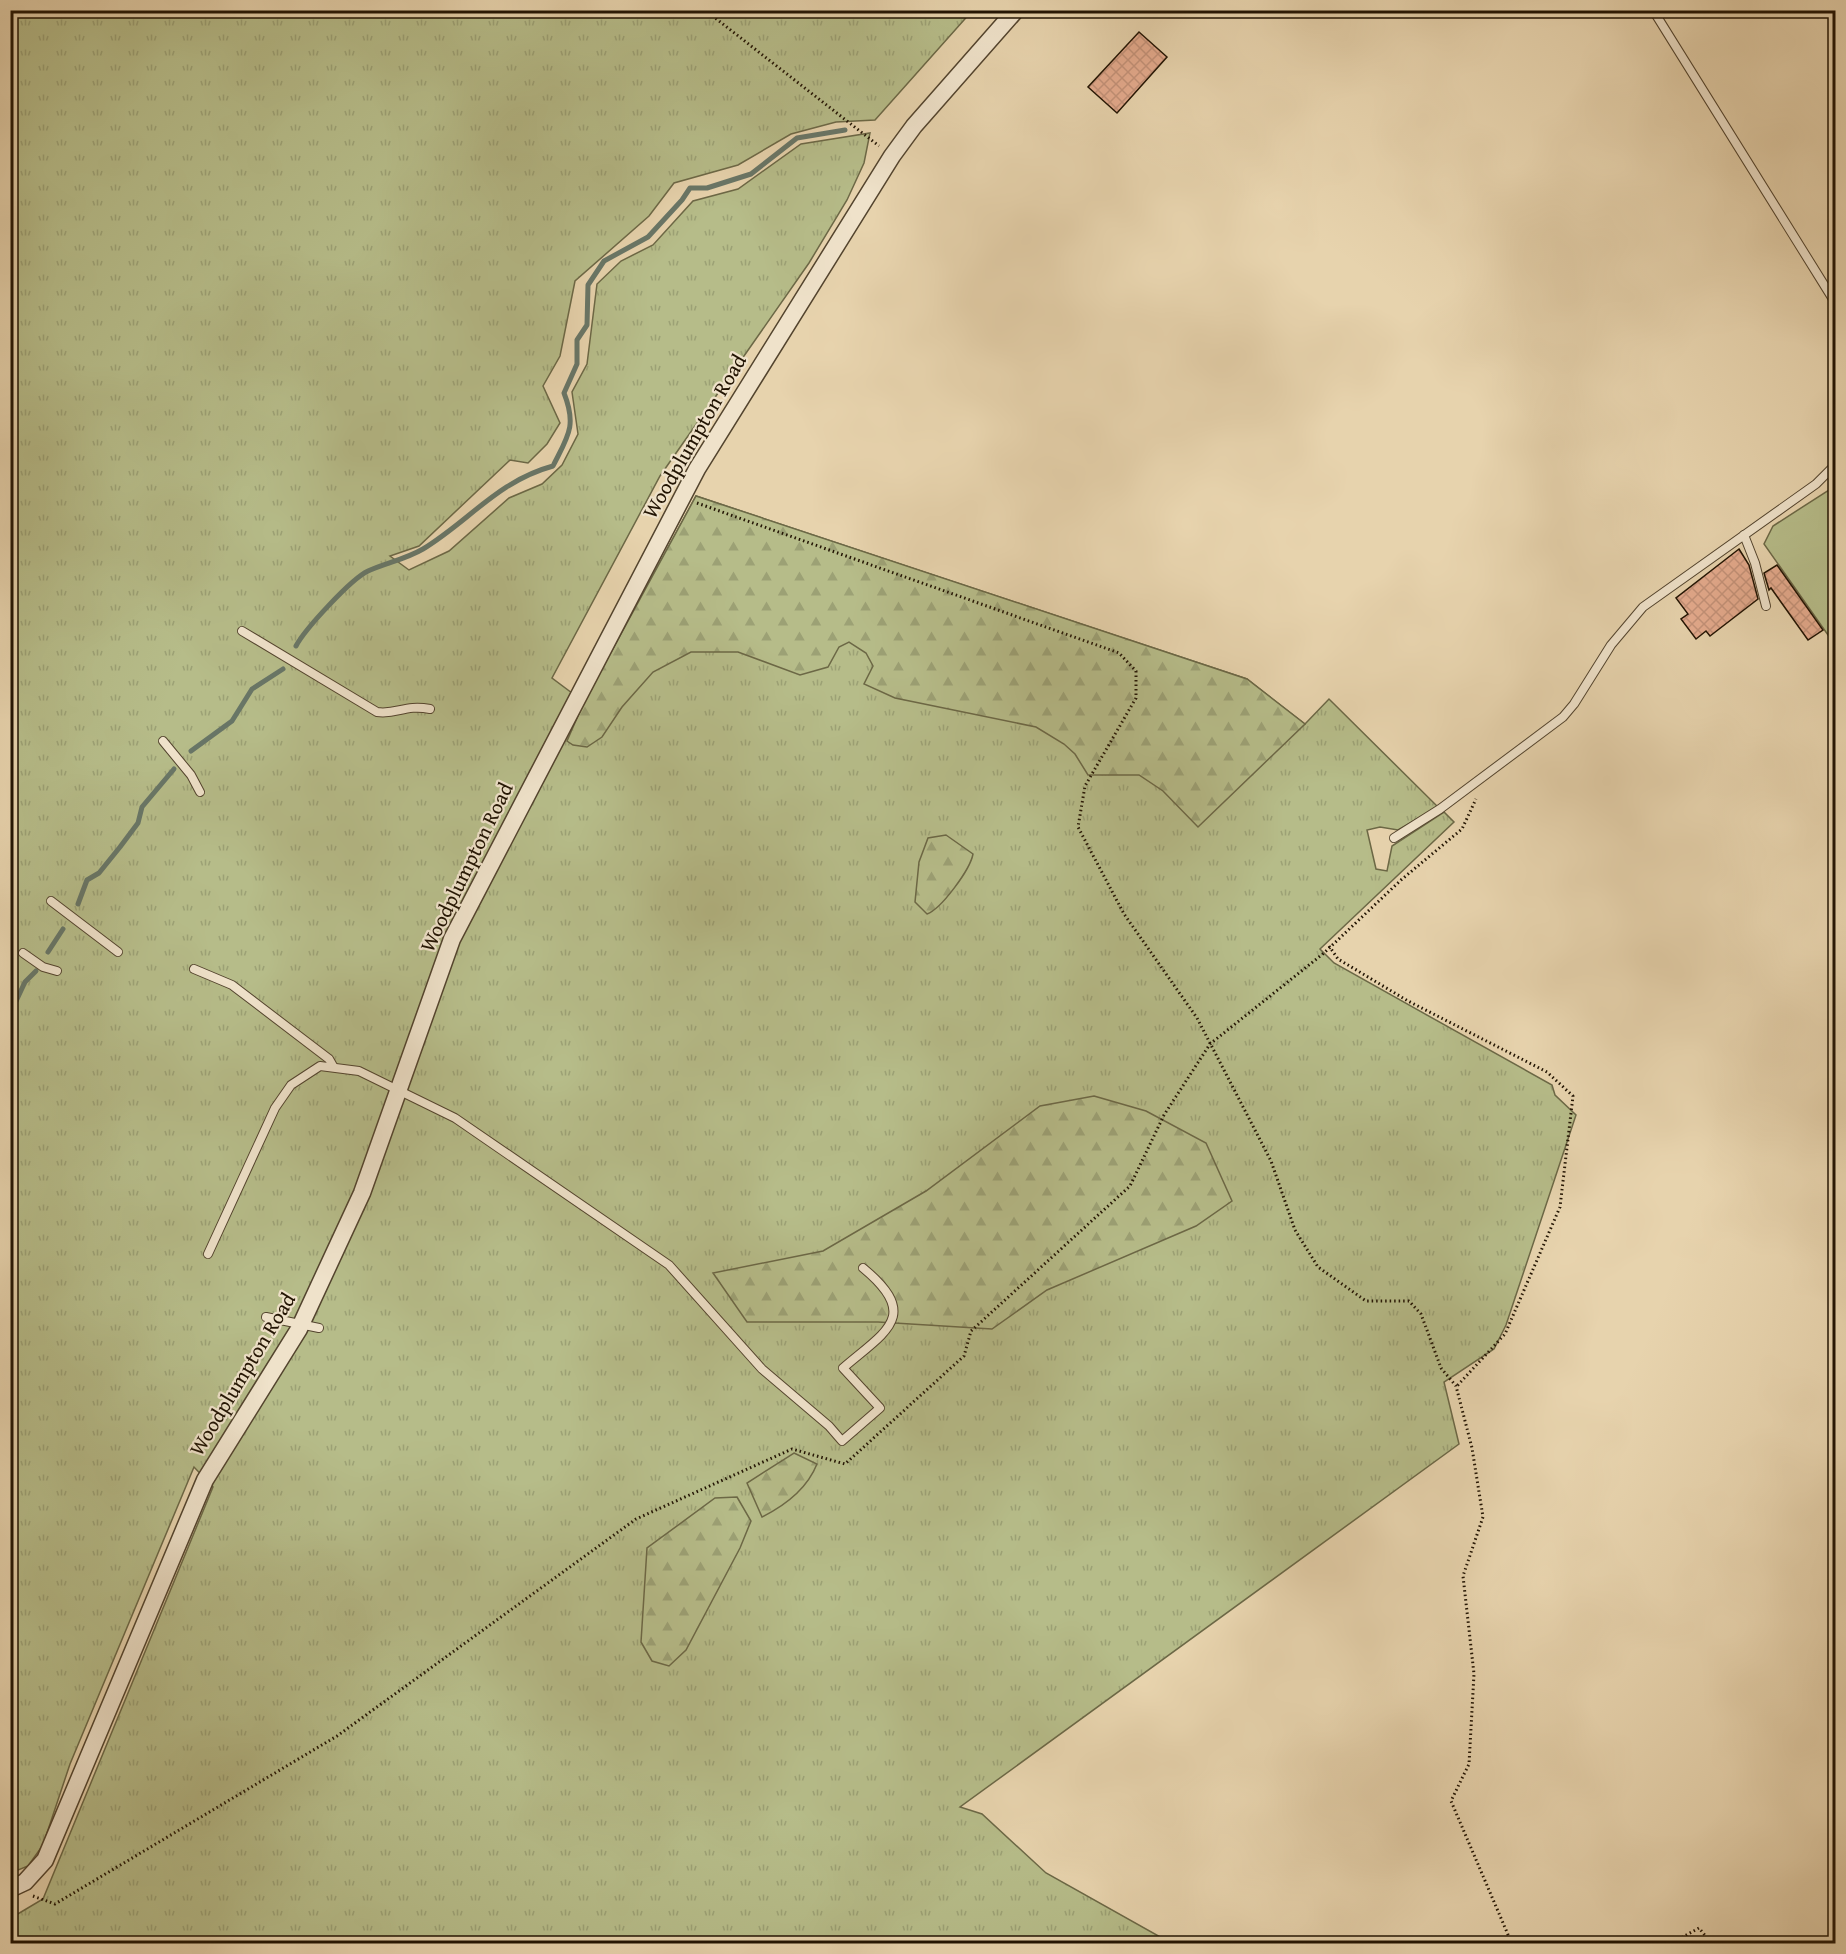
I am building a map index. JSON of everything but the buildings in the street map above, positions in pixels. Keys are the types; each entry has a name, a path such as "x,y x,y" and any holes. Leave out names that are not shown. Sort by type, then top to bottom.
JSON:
{"street":[{"name":"Woodplumpton Road","path":"11,1890 25,1882 45,1860 205,1480 301,1325 362,1193 452,939 697,469 892,156 914,126 1016,10"}],"lane":[{"path":"1653,10 1836,304"},
{"path":"1394,838 1487,775 1563,717 1574,704 1611,645 1643,607 1816,484 1836,464"},
{"path":"1744,535 1755,563 1766,606"},
{"path":"242,631 377,712 386,714 411,706 430,709"},
{"path":"163,741 191,775 200,792"},
{"path":"51,901 118,952"},
{"path":"23,953 43,968 57,971"},
{"path":"194,969 232,985 328,1059 333,1066"},
{"path":"208,1254 275,1108 301,1076 320,1066 333,1066 359,1071 455,1118 669,1265 762,1370 829,1426 842,1441 880,1408 843,1368 889,1328 894,1316 894,1305 890,1294 884,1285 863,1268"},
{"path":"266,1317 319,1328"}],"path":[{"path":"705,10 892,156"},
{"path":"682,498 1119,653 1136,671 1136,698 1085,786 1078,827 1124,914 1197,1018 1271,1161 1295,1230 1318,1267 1366,1301 1409,1301 1421,1314 1441,1368 1456,1386 1472,1448 1483,1517 1463,1576 1474,1674 1469,1764 1451,1801 1512,1944"},
{"path":"11,1890 55,1904 337,1736 636,1519 792,1449 845,1464 964,1356 971,1330 1130,1186 1164,1115 1210,1044 1324,953 1329,946 1462,829 1487,775"},
{"path":"1329,946 1338,959 1408,1001 1547,1072 1573,1096 1560,1207 1505,1334 1456,1386"},
{"path":"1670,1944 1699,1928 1712,1944"}],"green space":[{"path":"11,11 972,11 875,120 836,122 791,134 738,165 674,183 649,216 575,281 560,356 543,386 560,423 547,444 528,463 510,460 419,546 390,556 409,570 449,551 509,498 542,484 562,465 578,434 572,392 587,364 597,284 621,261 653,245 693,201 738,189 801,144 870,133 864,163 847,200 809,263 660,476 552,678 584,702 696,496 1247,679 1305,724 1329,699 1438,807 1398,830 1380,827 1367,830 1376,869 1387,871 1392,846 1444,812 1454,822 1320,949 1334,963 1552,1085 1555,1095 1576,1115 1506,1325 1494,1349 1444,1382 1459,1444 960,1807 982,1814 1046,1873 1171,1943 11,1943 11,1918 43,1899 213,1487 194,1467 70,1764 43,1845 28,1866 11,1873"},
{"path":"1832,488 1836,496 1835,645 1764,544 1773,526"},
{"path":"696,496 1247,679 1305,724 1198,827 1163,791 1139,775 1088,775 1075,754 1064,744 1036,727 895,698 864,684 873,666 866,653 849,642 839,647 828,667 800,675 738,652 691,652 653,672 622,707 602,737 587,747 573,745 567,741 584,702"},
{"path":"946,835 973,854 967,869 954,888 940,905 927,914 915,902 919,862 928,838"},
{"path":"1094,1096 1146,1111 1206,1143 1232,1201 1196,1226 1047,1290 992,1329 878,1322 747,1322 713,1273 823,1251 926,1191 1040,1106"},
{"path":"794,1453 817,1464 813,1473 802,1489 762,1517 747,1483"},
{"path":"737,1497 751,1521 740,1548 686,1650 669,1666 652,1661 641,1642 647,1548 715,1498"}],"waterway":[{"path":"296,646 329,605 360,576 423,549 500,491 516,481 553,466 569,431 570,414 564,393 577,364 577,340 587,325 588,285 604,261 648,237 690,188 707,188 751,174 797,138 845,130"},
{"path":"191,751 232,721 252,689 283,669"},
{"path":"78,904 87,880 99,873 120,847 138,823 142,807 174,769"},
{"path":"48,952 63,929"},
{"path":"10,1014 25,982 36,971"}]}
